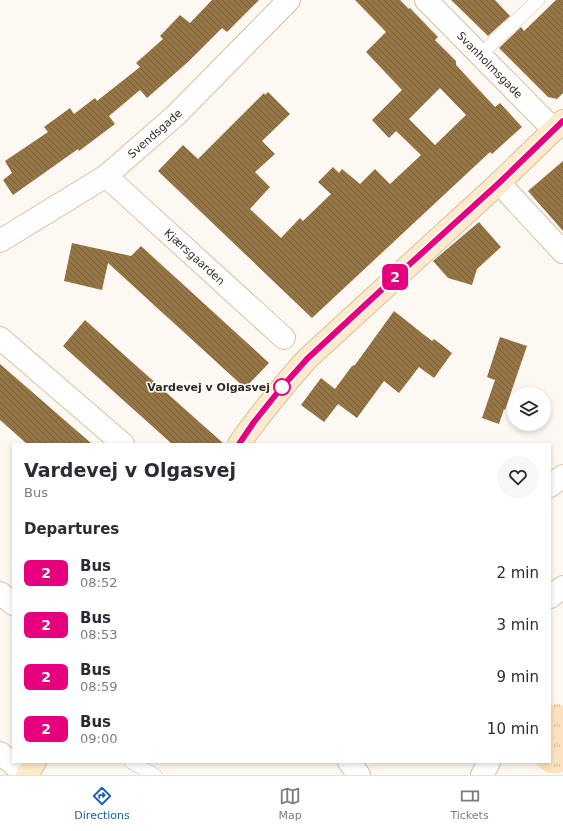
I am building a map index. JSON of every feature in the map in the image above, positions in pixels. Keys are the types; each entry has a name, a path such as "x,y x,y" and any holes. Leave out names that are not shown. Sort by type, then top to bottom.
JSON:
{"street":[{"name":"Svendsgade","path":"0,241 106,176 176,115 289,0"},
{"name":"Svanholmsgade","path":"426,0 480,55 558,126"},
{"path":"240,443 254,422 282,387 307,359 499,183 558,126"},
{"name":"Kjærsgaarden","path":"106,176 284,338"},
{"path":"499,183 563,252"},
{"path":"0,338 122,443"},
{"path":"551,485 563,476"},
{"path":"551,596 563,588"},
{"path":"0,593 12,603"},
{"path":"0,753 12,763"},
{"path":"12,763 27,775 34,763"},
{"path":"350,763 359,775"},
{"path":"482,775 488,763"}],"lane":[{"path":"480,55 538,0"},
{"path":"133,763 155,775"}],"green space":[{"path":"559,704 563,706 563,772 554,773 544,771 536,763 551,763 551,705"}],"building":[{"path":"212,0 259,0 227,32 222,28 189,61 147,98 140,90 109,116 115,124 79,151 78,149 13,195 3,180 12,173 5,161 48,132 44,127 70,108 74,114 95,98 97,101 140,67 136,63 163,39 160,36 180,15 190,23"},
{"path":"355,0 400,0 409,9 410,8 438,37 435,40 456,61 456,65 495,107 500,103 522,127 492,154 490,152 312,318 158,171 183,145 198,159 264,93 265,95 268,92 290,114 262,141 275,154 255,172 270,187 250,209 281,238 300,218 303,221 331,194 318,182 333,167 339,173 342,169 360,184 375,169 390,184 421,155 396,131 389,138 372,120 402,90 366,52 386,32","holes":["440,88 466,115 435,145 409,119"]},
{"path":"451,0 495,0 510,16 488,36"},
{"path":"556,0 563,0 563,93 557,99 548,97 499,48 521,27 524,31"},
{"path":"563,161 563,231 528,191"},
{"path":"479,222 501,247 477,269 472,285 448,278 433,261"},
{"path":"72,243 131,256 141,246 269,363 245,388 108,263 102,290 64,281"},
{"path":"394,311 432,341 434,339 452,353 434,378 419,367 399,393 384,381 357,418 338,404 324,422 301,405 321,378 335,389 352,366 355,365"},
{"path":"85,320 223,443 171,443 63,346"},
{"path":"500,337 527,346 513,387 507,387 507,404 499,424 482,418 495,380 487,377"},
{"path":"0,364 91,443 26,443 0,420"}],"bus line":[{"name":"2","path":"240,443 254,422 282,387 307,359 499,183 563,121"}],"place":[{"name":"Vardevej v Olgasvej","path":"282,387"}]}
